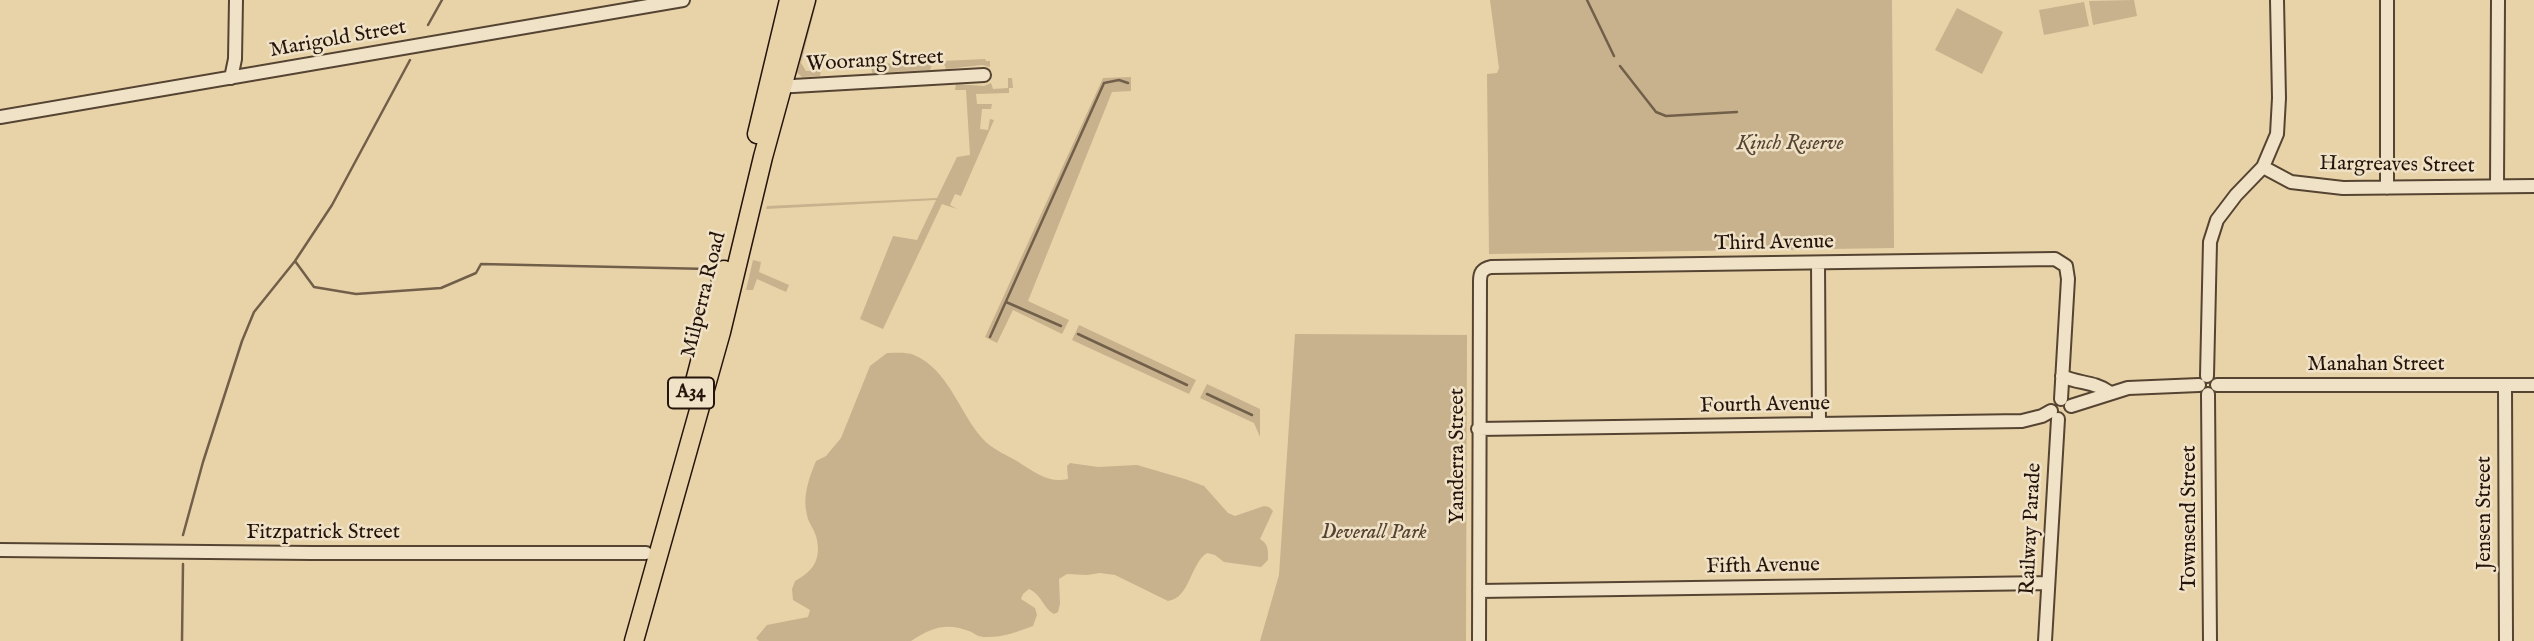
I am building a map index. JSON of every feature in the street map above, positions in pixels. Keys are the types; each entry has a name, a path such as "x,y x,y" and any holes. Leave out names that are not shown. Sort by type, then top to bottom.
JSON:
{"highway":[{"name":"Milperra Road","path":"634,641 720,337 775,87 789,0"},
{"name":"Milperra Road","path":"622,641 775,87 806,0"}],"street":[{"path":"231,78 235,59 236,0"},
{"name":"Marigold Street","path":"0,117 683,0"},
{"name":"Townsend Street","path":"2210,641 2210,242 2217,220 2263,167 2277,134 2277,0"},
{"path":"2387,0 2387,188"},
{"path":"2497,186 2498,0"},
{"name":"Woorang Street","path":"775,87 985,75"},
{"name":"Hargreaves Street","path":"2263,167 2291,182 2343,188 2534,187"},
{"name":"Third Avenue","path":"1481,271 1491,267 2050,258 2061,261 2066,266 2068,279 2062,376"},
{"path":"1818,263 1819,424"},
{"name":"Yanderra Street","path":"1479,641 1478,429 1481,271"},
{"path":"2062,376 2069,415 2054,415 2053,402 2066,402"},
{"name":"Manahan Street","path":"2062,376 2076,382 2097,383 2109,392"},
{"name":"Manahan Street","path":"2066,402 2141,387 2534,385"},
{"name":"Jensen Street","path":"2505,386 2506,641"},
{"name":"Fourth Avenue","path":"1478,429 2022,421 2054,415"},
{"name":"Railway Parade","path":"2045,641 2054,415"},
{"name":"Fitzpatrick Street","path":"0,550 646,553"},
{"name":"Fifth Avenue","path":"1479,591 2048,583"}],"green space":[{"path":"811,0 817,0 801,63 806,71 821,70 820,76 802,77 795,71"},
{"name":"Kinch Reserve","path":"1490,0 1892,0 1894,248 1489,254 1487,74 1497,73 1499,68"},
{"path":"2134,0 2137,16 2093,25 2089,1"},
{"path":"2084,2 2089,26 2044,35 2039,10"},
{"path":"1957,8 2003,32 1982,74 1935,50"},
{"path":"943,61 990,61 990,67 982,65 946,69"},
{"path":"933,62 930,70 872,73 871,64"},
{"path":"1131,77 1131,91 1112,92 1028,301 1069,320 1062,334 1013,310 997,343 985,337 1103,78"},
{"path":"1008,78 1012,78 1013,88 1009,88 1009,93 976,94 977,104 992,104 991,109 982,109 980,129 988,130 990,119 994,120 961,196 955,194 950,205 957,209 942,204 883,329 860,319 893,236 917,240 936,200 766,209 767,206 937,198 957,157 970,155 966,90 955,90 956,84 984,86 991,83 993,89 1008,88"},
{"path":"753,260 761,262 759,272 789,285 786,292 757,279 753,290 746,290"},
{"path":"1079,325 1196,380 1189,394 1072,340"},
{"name":"Deverall Park","path":"1295,334 1467,335 1466,641 1260,641 1279,575"},
{"path":"887,353 911,354 926,362 936,370 986,442 1044,477 1068,479 1067,466 1070,463 1098,467 1137,465 1204,486 1228,513 1235,516 1264,506 1269,507 1273,511 1260,539 1266,545 1268,560 1261,567 1224,562 1207,553 1201,558 1181,594 1168,601 1115,575 1067,574 1059,579 1058,612 1054,614 1050,611 1029,589 1021,599 1035,608 1037,615 1033,626 997,637 982,637 961,628 946,627 932,630 911,641 759,641 756,638 767,625 808,617 810,610 793,600 792,589 795,581 812,568 818,551 816,536 806,508 809,481 816,461 826,456 841,438 870,366"},
{"path":"1207,384 1260,409 1260,437 1254,423 1200,398"}],"waterway":[{"path":"428,25 442,0"},
{"path":"1587,0 1614,56"},
{"path":"183,535 203,462 254,312 295,261 332,205 410,60"},
{"path":"1620,66 1656,112 1666,116 1737,112"},
{"path":"990,337 1104,83 1119,80 1128,83"},
{"path":"295,261 314,287 356,294 441,288 476,273 481,264 709,269"},
{"path":"1006,302 1061,326"},
{"path":"1078,334 1187,385"},
{"path":"1207,394 1252,415"},
{"path":"182,641 183,564"}]}
